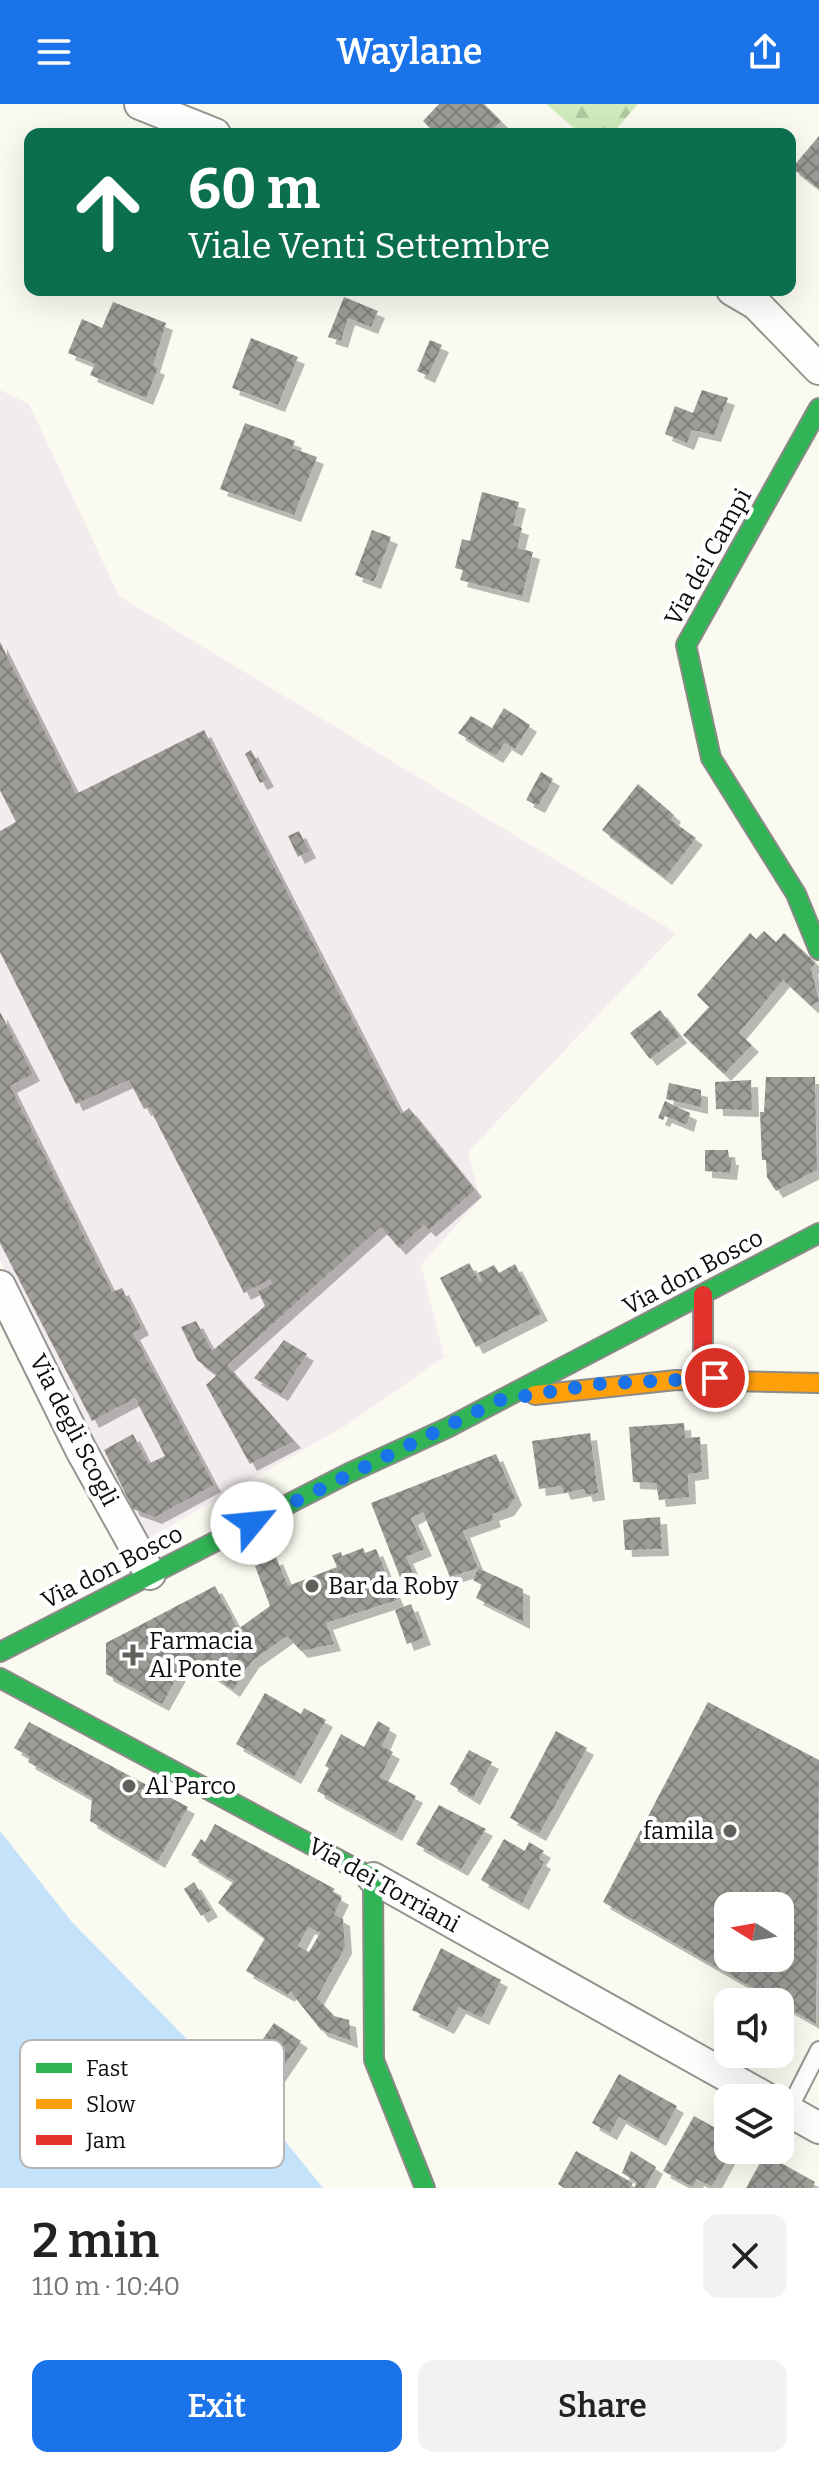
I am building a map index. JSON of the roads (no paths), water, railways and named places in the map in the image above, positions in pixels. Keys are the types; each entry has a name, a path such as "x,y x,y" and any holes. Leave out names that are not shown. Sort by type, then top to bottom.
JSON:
{"street":[{"path":"140,104 200,128"},
{"path":"742,296 756,304 819,369"},
{"name":"Via dei Campi","path":"819,408 686,645 711,758 796,894 819,950"},
{"name":"Via don Bosco","path":"0,1652 500,1400 819,1233"},
{"name":"Via degli Scogli","path":"0,1286 81,1450 150,1574"},
{"path":"703,1295 703,1352 715,1378"},
{"path":"589,1353 598,1384"},
{"path":"500,1400 598,1384 715,1378 819,1383"},
{"name":"Via dei Torriani","path":"0,1678 373,1878 741,2084"},
{"path":"373,1878 374,2060 425,2188"},
{"name":"Via dei Torriani","path":"794,2114 819,2128"}],"lane":[{"path":"794,2084 819,2050"}],"water":[{"path":"0,1831 72,1922 188,2040 20,2040 20,2168 284,2168 284,2140 323,2188 0,2188"}],"place":[{"name":"Bar da Roby","path":"312,1586"},
{"name":"Farmacia Al Ponte","path":"133,1655"},
{"name":"Al Parco","path":"129,1786"},
{"name":"famila","path":"730,1831"}]}
